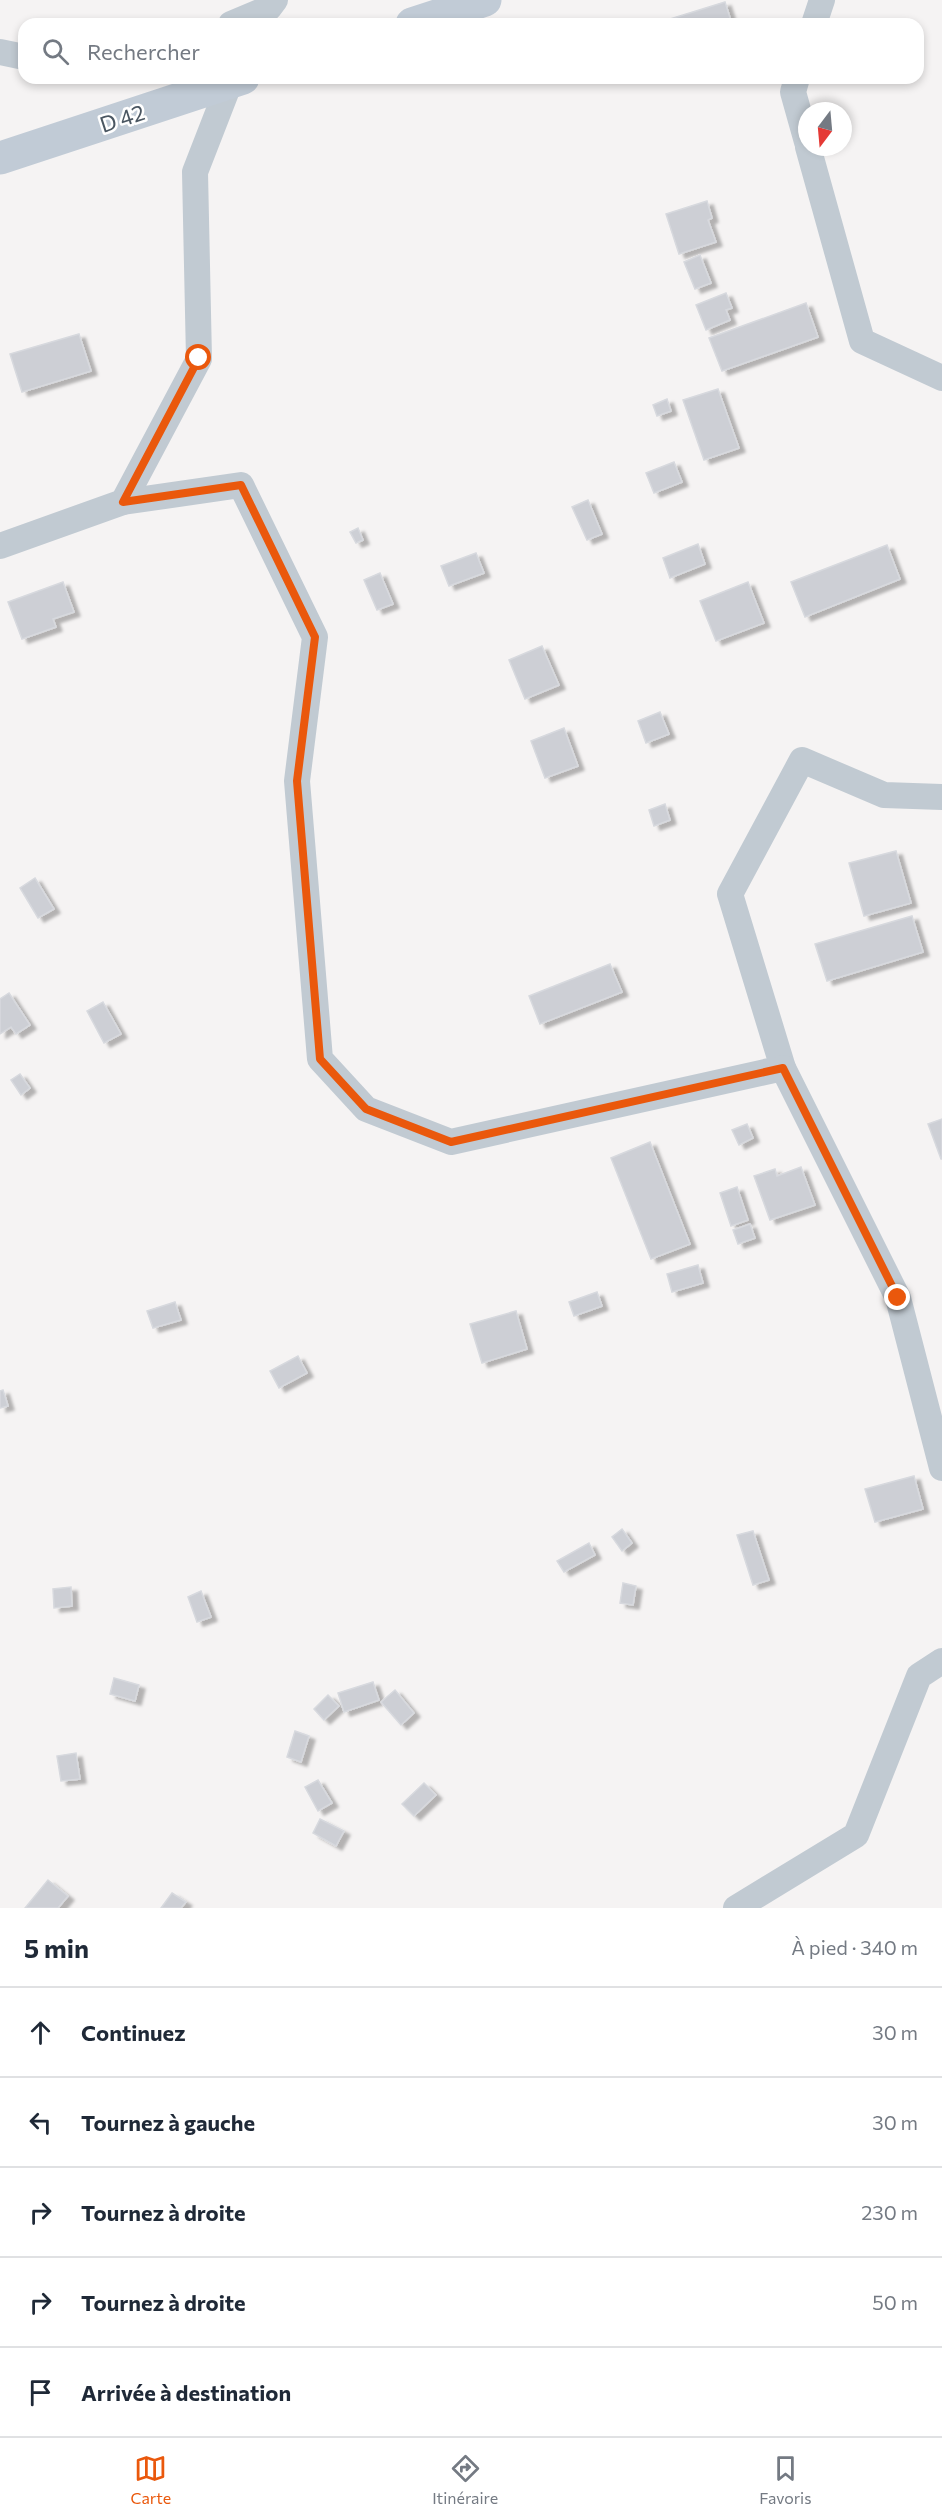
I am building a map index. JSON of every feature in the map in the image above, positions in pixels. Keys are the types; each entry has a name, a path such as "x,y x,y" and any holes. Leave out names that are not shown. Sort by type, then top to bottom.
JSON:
{"street":[{"path":"245,18 269,8 275,0"},
{"path":"430,18 485,0"},
{"path":"816,18 822,0"},
{"path":"0,52 18,56"},
{"name":"D 42","path":"0,158 219,84"},
{"path":"123,502 199,358 195,172 232,84"},
{"path":"795,84 793,92 798,110"},
{"path":"811,156 862,340 942,378"},
{"path":"0,546 123,502 241,485 315,637 297,781 320,1059 366,1109 451,1142 783,1068"},
{"path":"942,797 884,795 802,760 730,894 783,1068 898,1298 942,1467"},
{"path":"736,1908 856,1835 919,1676 942,1661"}],"building":[{"path":"725,2 730,18 673,18"},
{"path":"707,201 712,218 708,220 716,242 679,254 666,214"},
{"path":"700,255 711,283 695,289 684,262"},
{"path":"726,293 732,308 726,310 730,320 706,330 696,305"},
{"path":"806,303 818,337 722,371 709,338"},
{"path":"79,334 91,371 22,392 10,354"},
{"path":"718,389 739,448 704,460 683,400"},
{"path":"667,399 671,411 657,416 653,405"},
{"path":"674,462 682,482 654,493 646,473"},
{"path":"588,500 602,534 587,540 572,507"},
{"path":"358,528 363,540 356,543 350,532"},
{"path":"698,544 705,564 670,578 663,558"},
{"path":"887,545 900,579 805,617 791,582"},
{"path":"476,553 484,573 449,586 441,566"},
{"path":"380,573 393,604 377,610 364,580"},
{"path":"63,582 74,612 53,619 56,627 22,639 8,602"},
{"path":"748,582 764,623 716,641 700,601"},
{"path":"542,646 559,685 525,699 509,660"},
{"path":"660,712 669,734 646,743 638,721"},
{"path":"564,728 578,766 545,778 531,741"},
{"path":"665,804 670,820 654,826 649,810"},
{"path":"896,851 911,903 864,916 849,863"},
{"path":"35,878 54,909 38,918 20,888"},
{"path":"912,916 923,952 827,981 815,944"},
{"path":"610,964 622,992 540,1024 529,996"},
{"path":"9,993 30,1025 16,1034 11,1027 0,1034 0,999"},
{"path":"103,1002 121,1034 104,1043 87,1011"},
{"path":"20,1074 30,1088 21,1095 11,1080"},
{"path":"942,1119 942,1159 941,1159 928,1124"},
{"path":"747,1124 753,1138 739,1145 732,1130"},
{"path":"650,1142 690,1244 651,1259 611,1158"},
{"path":"801,1167 815,1205 770,1220 754,1176 775,1169 777,1176"},
{"path":"737,1187 748,1220 731,1226 720,1193"},
{"path":"750,1224 755,1238 738,1244 733,1230"},
{"path":"698,1265 703,1283 672,1292 667,1274"},
{"path":"597,1292 602,1306 574,1316 569,1302"},
{"path":"175,1302 181,1320 153,1328 147,1311"},
{"path":"516,1311 527,1349 482,1363 470,1324"},
{"path":"298,1356 307,1373 279,1388 270,1371"},
{"path":"3,1390 8,1406 0,1408 0,1391"},
{"path":"914,1476 923,1509 875,1522 865,1489"},
{"path":"622,1529 632,1543 622,1551 612,1537"},
{"path":"753,1531 769,1580 753,1585 737,1535"},
{"path":"589,1543 595,1555 564,1572 557,1561"},
{"path":"623,1583 636,1586 633,1605 620,1603"},
{"path":"71,1587 72,1606 54,1608 53,1589"},
{"path":"201,1591 211,1617 197,1622 188,1597"},
{"path":"114,1678 139,1685 135,1701 110,1694"},
{"path":"373,1682 379,1700 344,1712 338,1693"},
{"path":"395,1690 414,1713 401,1725 381,1702"},
{"path":"328,1695 339,1706 324,1720 314,1709"},
{"path":"295,1731 309,1736 301,1762 287,1757"},
{"path":"76,1753 80,1779 61,1781 57,1756"},
{"path":"318,1780 332,1803 318,1811 305,1787"},
{"path":"424,1783 436,1795 414,1816 402,1804"},
{"path":"320,1819 344,1831 336,1846 313,1833"},
{"path":"48,1880 68,1896 58,1908 25,1908"},
{"path":"172,1893 186,1902 181,1908 161,1908"}],"route":[{"path":"199,358 123,502 241,485 315,637 297,781 320,1059 366,1109 451,1142 783,1068 898,1298"}]}
